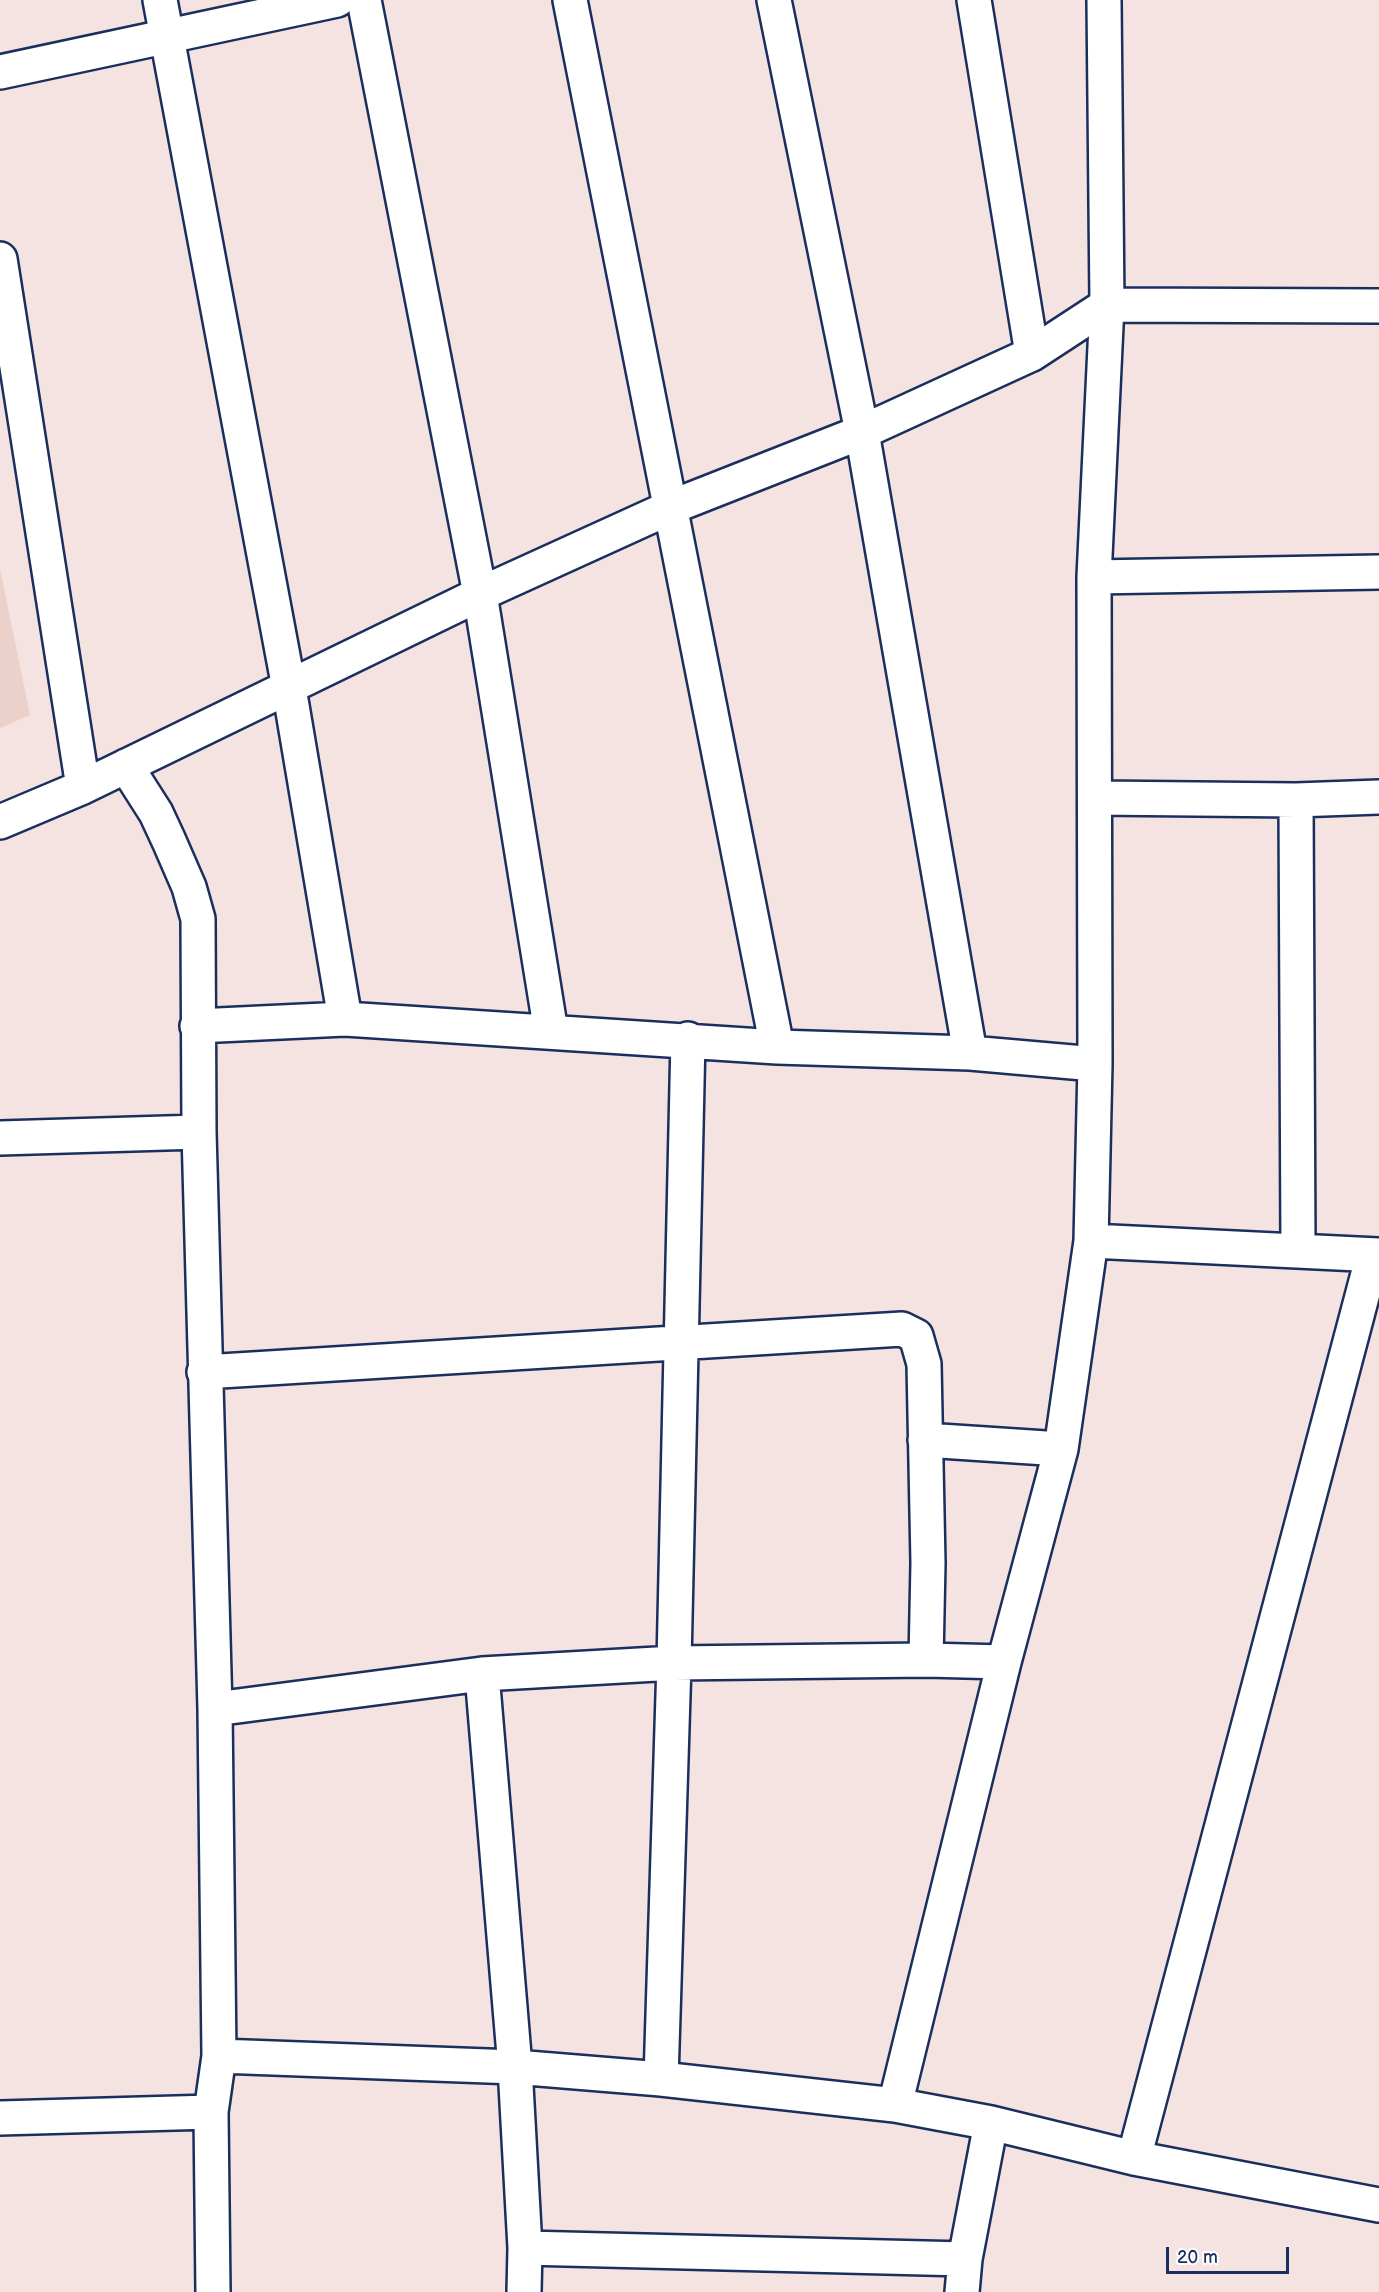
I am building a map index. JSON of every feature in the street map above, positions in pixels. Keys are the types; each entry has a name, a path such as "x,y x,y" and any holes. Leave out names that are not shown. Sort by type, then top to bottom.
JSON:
{"street":[{"path":"160,0 289,688 345,1019"},
{"path":"0,72 168,38 337,0"},
{"path":"364,0 480,594 551,1032"},
{"path":"570,0 777,1047"},
{"path":"774,0 862,432 970,1053"},
{"path":"974,0 1032,354"},
{"path":"895,2105 1004,1662 1061,1449 1091,1241 1095,1064 1094,577 1107,305 1104,0"},
{"path":"0,259 83,787"},
{"path":"0,822 83,787 480,594 669,508 862,432 1032,354 1107,305 1379,306"},
{"path":"1094,577 1379,572"},
{"path":"126,766 165,832 189,886 198,919 197,1026 204,1372 215,1709 219,2055 211,2112 213,2292"},
{"path":"1096,798 1296,800 1379,796"},
{"path":"1296,800 1298,1251"},
{"path":"197,1026 345,1019 777,1047 970,1053 1095,1064"},
{"path":"661,2079 674,1664 688,1040"},
{"path":"0,1138 199,1132"},
{"path":"1091,1241 1376,1255 1134,2158"},
{"path":"204,1372 680,1345 902,1329 916,1336 921,1348 928,1563 926,1660"},
{"path":"925,1440 1061,1449"},
{"path":"215,1709 482,1674 674,1664 926,1660 1004,1662"},
{"path":"482,1674 515,2067 525,2248 524,2292"},
{"path":"219,2055 515,2067 661,2079 895,2105 991,2123 1134,2158 1379,2205"},
{"path":"0,2118 211,2112"},
{"path":"962,2292 965,2259 991,2123"},
{"path":"525,2248 965,2259"}],"shaded area":[{"path":"0,569 30,715 0,728"}]}
